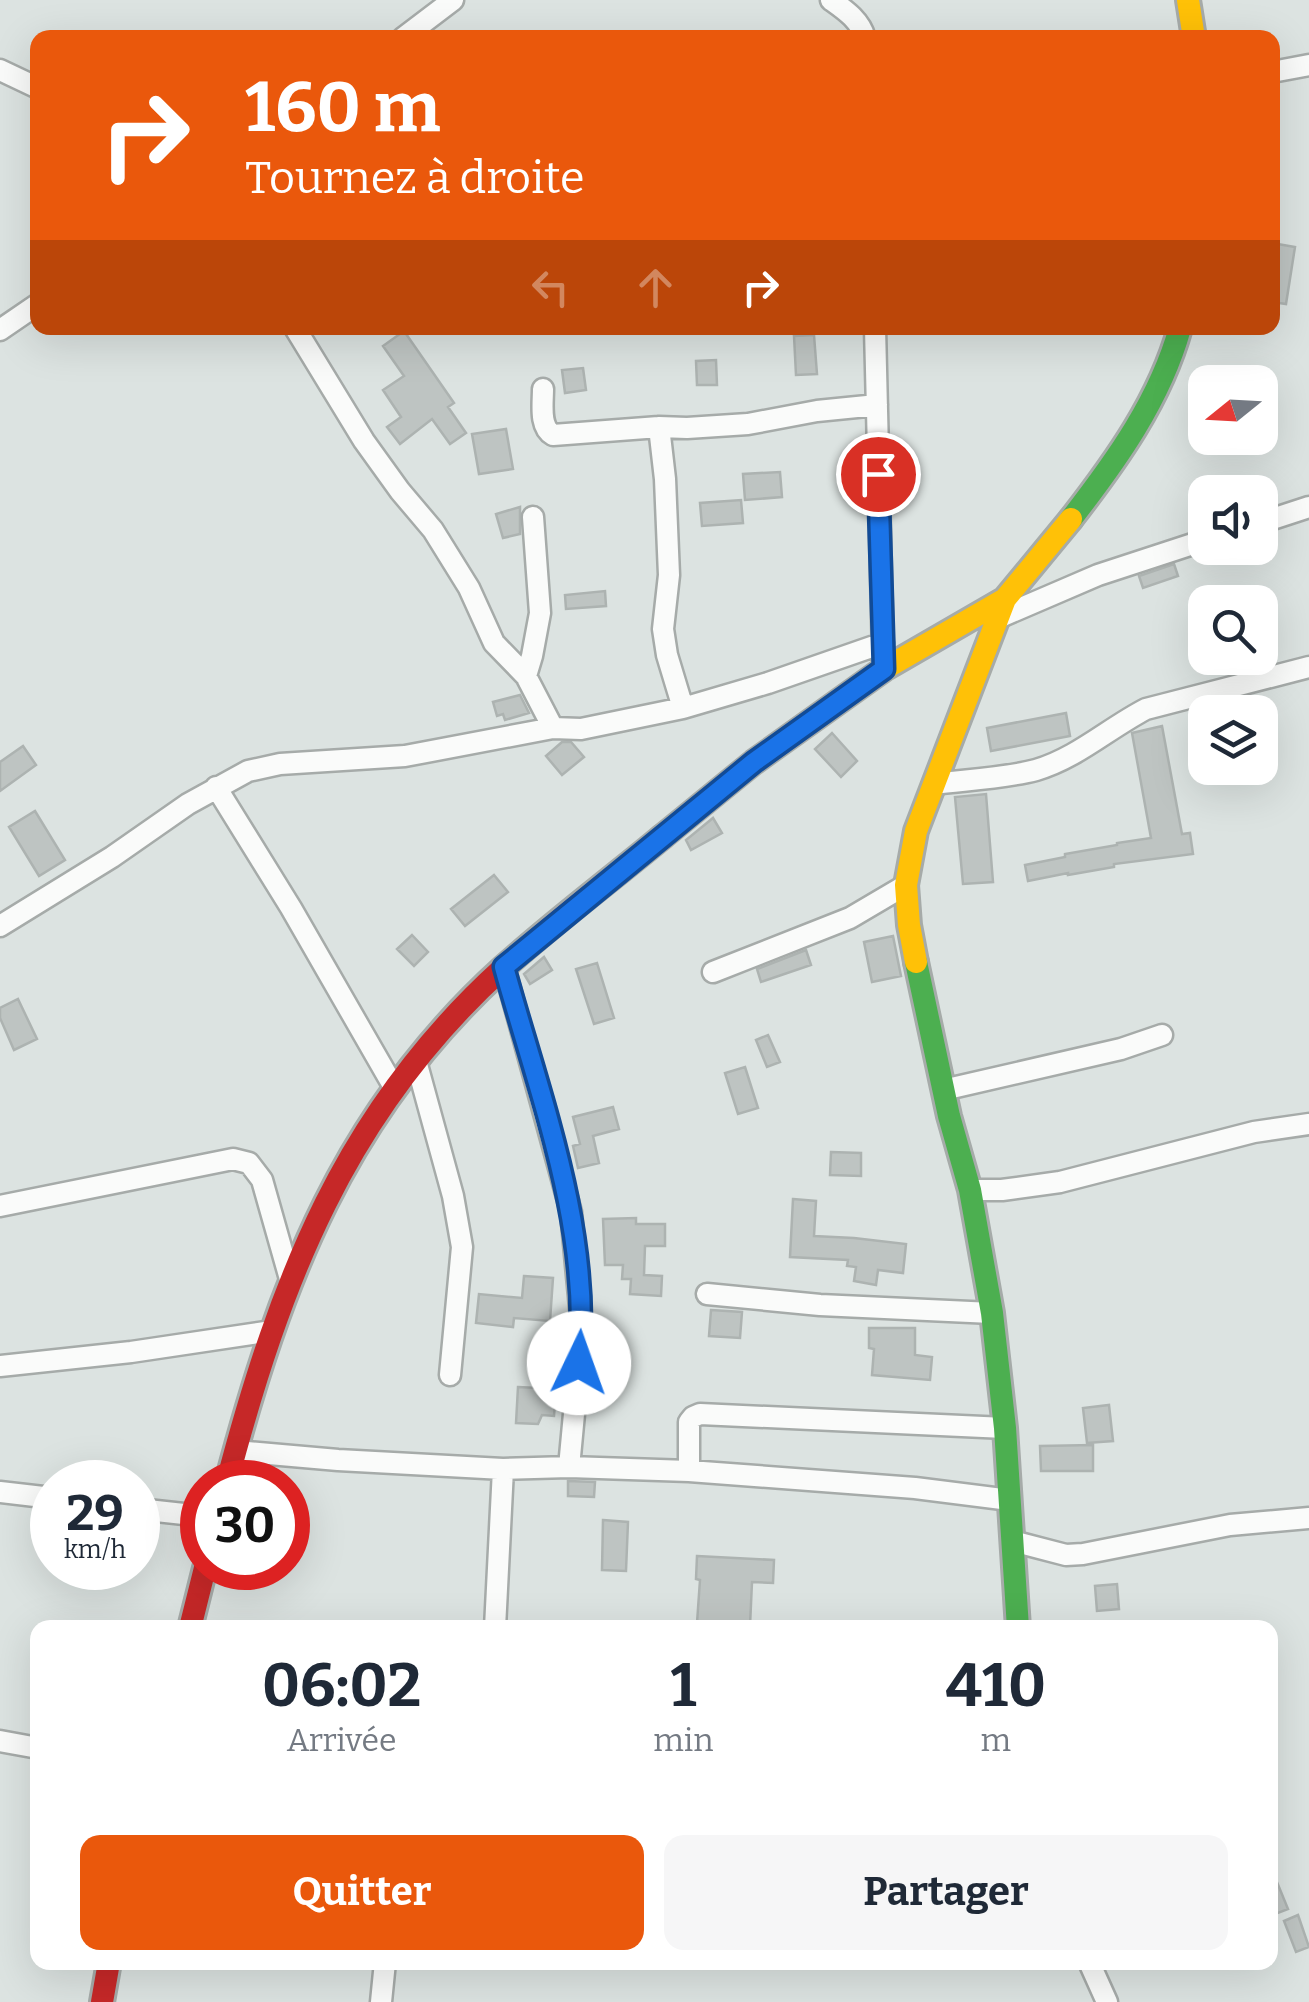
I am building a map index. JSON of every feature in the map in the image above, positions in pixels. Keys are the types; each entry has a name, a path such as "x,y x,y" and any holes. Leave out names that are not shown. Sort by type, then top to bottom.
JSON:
{"street":[{"path":"415,30 454,0"},
{"path":"1188,0 1193,30"},
{"path":"841,3 864,30"},
{"path":"1280,70 1309,65"},
{"path":"0,70 30,84"},
{"path":"0,330 30,309"},
{"path":"299,335 364,441 433,530 469,588 494,643 526,676 553,728"},
{"path":"875,335 884,669"},
{"path":"1017,1620 1005,1428 992,1313 970,1190 924,1012 906,884 916,831 1002,608 1120,454 1171,361 1178,335"},
{"path":"543,389 544,426 553,435 659,426 748,424 877,405"},
{"path":"659,426 666,479 668,575 663,629 683,708"},
{"path":"1278,516 1309,507"},
{"path":"526,676 540,613 533,517"},
{"path":"233,1460 290,1280 340,1173 416,1062 504,967 754,762 884,669 932,640 1002,608 1188,546"},
{"path":"0,926 112,858 216,786 248,770 280,764 405,756 553,728 581,729 683,708 883,643"},
{"path":"934,784 1035,770 1066,757 1123,720 1146,710 1309,667"},
{"path":"216,786 394,1090"},
{"path":"713,972 850,918 906,884"},
{"path":"504,967 571,1212 582,1329 569,1467"},
{"path":"943,1090 1121,1050 1162,1034"},
{"path":"416,1062 453,1196 462,1247 450,1375"},
{"path":"970,1190 1060,1182 1254,1132 1309,1124"},
{"path":"0,1206 233,1159 249,1163 262,1180 290,1280"},
{"path":"706,1294 820,1305 992,1313"},
{"path":"0,1366 272,1331"},
{"path":"689,1471 689,1422 700,1414 1005,1428"},
{"path":"235,1451 503,1469 689,1471 915,1488 1010,1500"},
{"path":"495,1620 503,1469"},
{"path":"0,1492 30,1495"},
{"path":"1012,1541 1066,1555 1083,1554 1230,1525 1309,1518"},
{"path":"192,1620 200,1590"},
{"path":"0,1741 30,1747"},
{"path":"102,2002 108,1970"},
{"path":"381,2002 384,1970"},
{"path":"1093,1970 1107,2002"}],"building":[{"path":"1280,244 1295,247 1286,304 1280,303"},
{"path":"398,335 407,335 454,403 448,407 466,433 450,444 432,419 400,444 387,427 401,417 383,390 404,376 383,346"},
{"path":"814,335 817,374 796,375 794,336"},
{"path":"716,360 717,385 697,385 696,361"},
{"path":"583,368 586,390 565,393 562,370"},
{"path":"506,429 513,469 479,474 472,434"},
{"path":"780,472 782,497 745,500 743,474"},
{"path":"741,500 743,523 702,526 700,503"},
{"path":"520,507 520,534 503,538 496,514"},
{"path":"1174,564 1178,576 1143,588 1139,576"},
{"path":"605,591 606,606 566,609 565,595"},
{"path":"520,695 529,713 505,720 503,714 497,716 493,702"},
{"path":"1066,713 1070,736 991,751 987,728"},
{"path":"1162,726 1182,834 1190,833 1193,854 1028,881 1025,865 1151,838 1132,733"},
{"path":"832,733 857,761 841,777 815,749"},
{"path":"562,742 571,742 584,757 562,775 546,756"},
{"path":"23,746 36,765 0,791 0,762"},
{"path":"986,794 993,882 963,884 955,797"},
{"path":"35,811 65,860 39,876 9,827"},
{"path":"713,818 722,833 691,850 686,840"},
{"path":"494,875 508,892 465,926 451,909"},
{"path":"412,935 428,952 414,966 397,949"},
{"path":"893,936 901,976 872,982 864,942"},
{"path":"806,950 811,965 761,982 757,969"},
{"path":"544,957 552,970 530,984 524,974"},
{"path":"597,963 614,1018 594,1024 576,969"},
{"path":"18,999 37,1039 14,1050 0,1018 0,1008"},
{"path":"768,1035 780,1062 767,1067 756,1040"},
{"path":"745,1067 758,1108 738,1114 725,1073"},
{"path":"613,1107 619,1129 593,1136 599,1163 578,1168 573,1146 580,1144 573,1117"},
{"path":"831,1152 861,1153 861,1176 830,1175"},
{"path":"793,1199 816,1201 814,1236 906,1244 903,1273 878,1270 876,1285 854,1281 856,1267 847,1266 848,1260 790,1257"},
{"path":"636,1218 636,1224 665,1224 665,1246 645,1246 644,1275 662,1276 661,1296 630,1294 631,1279 622,1279 623,1265 605,1265 603,1219"},
{"path":"524,1276 553,1278 550,1321 514,1318 513,1327 476,1323 479,1294 522,1298"},
{"path":"711,1310 742,1312 740,1338 709,1336"},
{"path":"869,1328 915,1328 915,1355 932,1357 930,1380 872,1375 874,1349 869,1348"},
{"path":"518,1387 556,1389 554,1416 542,1415 538,1424 516,1423"},
{"path":"1109,1405 1113,1441 1087,1443 1083,1408"},
{"path":"1093,1445 1093,1471 1041,1471 1040,1446"},
{"path":"568,1481 595,1482 594,1497 568,1496"},
{"path":"603,1520 628,1522 626,1571 602,1570"},
{"path":"697,1556 774,1560 773,1583 752,1582 750,1620 697,1620 700,1580 696,1579"},
{"path":"1117,1584 1119,1609 1097,1611 1095,1586"},
{"path":"1278,1885 1288,1909 1278,1913"},
{"path":"1298,1915 1309,1947 1296,1952 1284,1921"}],"traffic: fast":[{"path":"1071,519 1149,405 1178,335"},
{"path":"916,962 949,1116 970,1190 992,1313 1005,1428 1017,1620"}],"traffic: slow":[{"path":"1188,0 1193,30"},
{"path":"662,837 754,762 884,669 1005,599 1071,519"},
{"path":"916,962 906,885 916,831 1005,599"}],"traffic: jam":[{"path":"233,1460 270,1337 296,1269 360,1140 401,1080 448,1023 503,968 662,837"},
{"path":"192,1620 200,1590"},
{"path":"102,2002 108,1970"}],"route":[{"path":"579,1363 582,1329 571,1212 504,967 754,762 884,669 878,474"}]}
